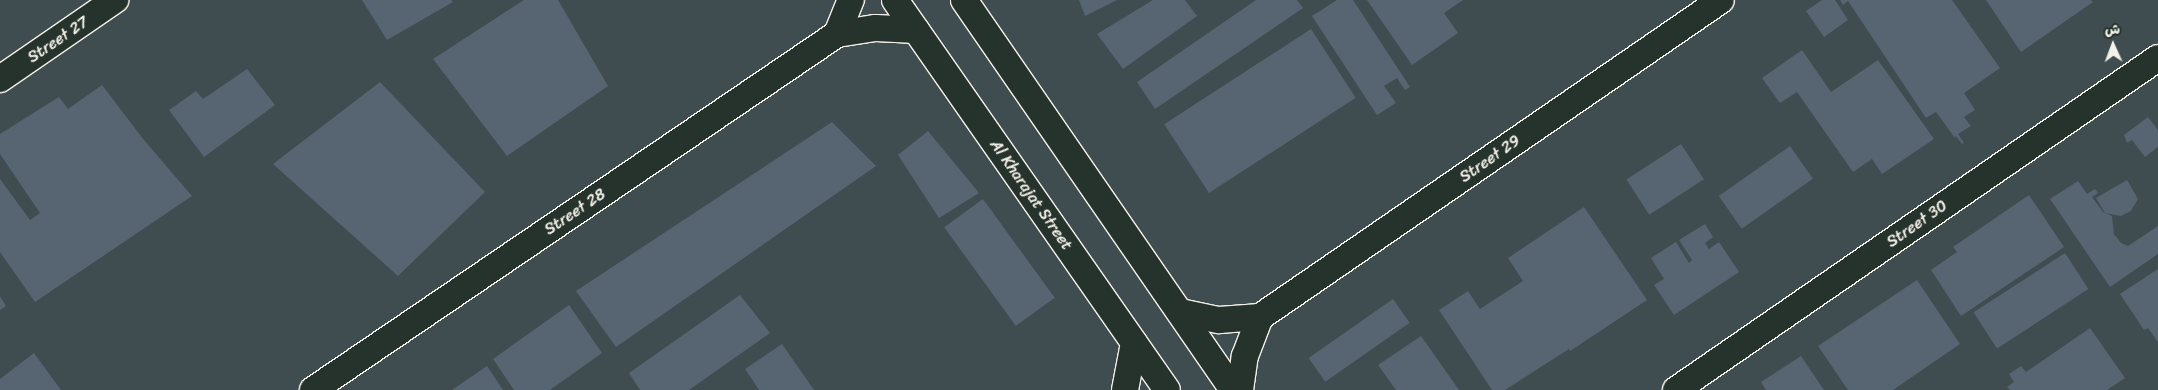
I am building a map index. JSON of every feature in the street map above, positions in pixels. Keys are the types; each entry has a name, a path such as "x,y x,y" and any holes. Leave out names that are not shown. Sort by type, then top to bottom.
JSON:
{"street":[{"name":"Street 27","path":"0,79 115,0"},
{"path":"837,34 852,0"},
{"name":"Al Kharajat Street","path":"895,0 1167,390"},
{"name":"Street 29","path":"1260,317 1721,0"},
{"path":"971,5 1233,390"},
{"name":"Street 28","path":"313,390 837,34 876,28 916,30"},
{"name":"Street 30","path":"1676,390 2158,58"},
{"path":"1180,312 1220,320 1260,317 1245,356 1240,390"},
{"path":"1124,390 1134,342"}],"shaded area":[{"path":"0,0 2158,0 2158,390 0,390"}],"building":[{"path":"362,0 451,0 453,2 387,40"},
{"path":"524,0 558,0 608,86 507,156 433,59"},
{"path":"1079,0 1117,0 1085,16"},
{"path":"1153,0 1185,0 1197,16 1123,69 1097,34"},
{"path":"1256,0 1297,0 1303,8 1155,109 1137,82"},
{"path":"1337,0 1353,0 1410,87 1405,90 1397,78 1384,86 1396,103 1377,115 1312,16"},
{"path":"1367,0 1463,0 1444,13 1458,33 1412,65"},
{"path":"1822,0 1835,0 1848,20 1824,37 1806,11"},
{"path":"1840,0 1952,0 2000,68 1964,93 1975,110 1964,117 1971,126 1958,134 1964,143 1962,144 1956,136 1955,138 1936,112 1926,118 1848,1 1843,5"},
{"path":"1986,0 2091,0 2093,2 2021,52"},
{"path":"1311,29 1356,98 1209,193 1164,124"},
{"path":"1802,50 1831,92 1878,60 1934,139 1882,174 1872,159 1853,172 1797,92 1780,103 1762,78"},
{"path":"247,69 275,105 204,157 169,110 196,91 203,99"},
{"path":"380,82 485,192 398,276 273,164"},
{"path":"102,85 144,140 192,196 35,302 0,252 0,179 30,220 40,213 0,154 0,134 59,97 68,109"},
{"path":"2148,117 2158,130 2158,147 2145,157 2132,140 2127,143 2124,135"},
{"path":"832,122 876,166 616,347 576,291"},
{"path":"928,131 979,193 939,218 898,155"},
{"path":"1681,144 1704,179 1649,215 1626,179"},
{"path":"1790,146 1813,179 1742,229 1719,196"},
{"path":"2127,180 2138,199 2131,211 2121,216 2105,213 2096,198"},
{"path":"2078,181 2087,194 2095,189 2098,193 2092,197 2103,212 2112,216 2114,234 2121,243 2128,246 2158,226 2158,254 2110,287 2050,199"},
{"path":"2029,195 2064,247 1961,316 1931,270 1957,252 1953,247"},
{"path":"983,199 1055,298 1016,326 944,227"},
{"path":"1584,207 1647,300 1570,351 1569,349 1505,390 1492,390 1439,310 1468,291 1480,309 1523,281 1508,258"},
{"path":"1705,224 1713,237 1705,243 1709,249 1719,242 1739,272 1674,315 1654,285 1664,279 1651,258 1676,242 1689,263 1692,260 1679,240"},
{"path":"2065,253 2088,289 1997,348 1974,312"},
{"path":"2158,269 2158,342 2148,328 2144,330 2120,294"},
{"path":"1917,280 1960,344 1893,390 1848,390 1818,346"},
{"path":"740,295 770,333 689,390 640,390 629,373"},
{"path":"0,296 6,306 0,310"},
{"path":"1393,299 1410,323 1325,382 1309,358"},
{"path":"569,305 602,353 550,390 514,390 493,359"},
{"path":"2090,328 2125,378 2107,390 2010,390 2007,387 2014,382 2009,374 2021,366 2026,372"},
{"path":"1421,336 1459,390 1396,390 1378,365"},
{"path":"782,344 814,390 759,390 745,369"},
{"path":"34,353 61,390 0,390 0,379"},
{"path":"1801,356 1824,390 1766,390 1761,382"},
{"path":"487,366 503,390 452,390"}]}
